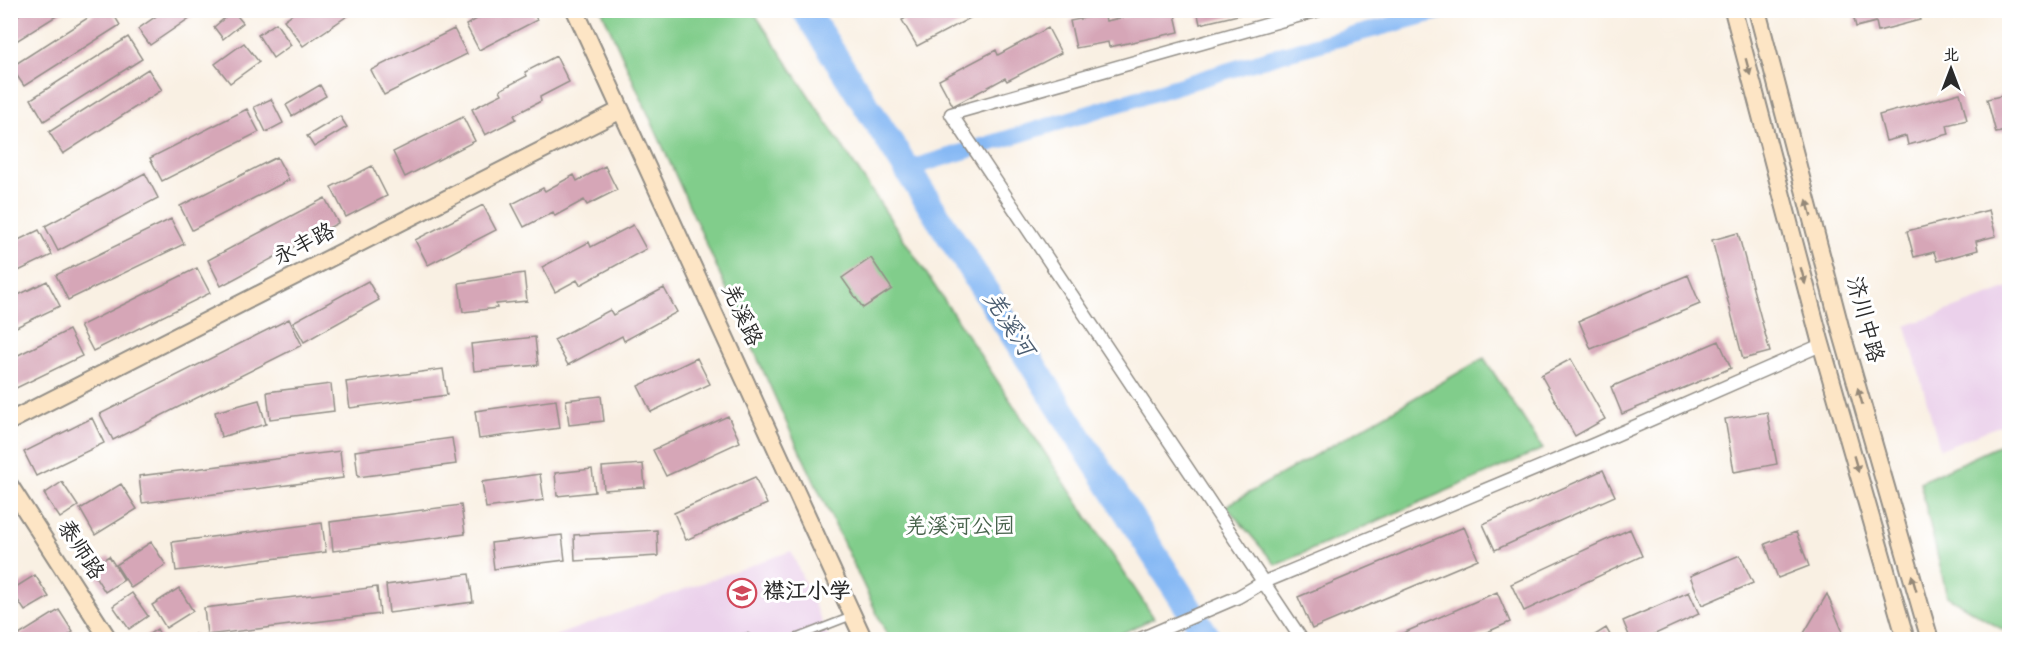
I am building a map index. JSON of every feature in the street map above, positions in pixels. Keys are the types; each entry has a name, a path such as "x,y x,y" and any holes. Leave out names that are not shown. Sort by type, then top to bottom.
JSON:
{"street":[{"name":"羌溪路","path":"575,10 864,639"},
{"path":"1302,639 1262,583 951,114 1319,10"},
{"name":"济川中路","path":"1733,10 1821,345 1906,639"},
{"name":"济川中路","path":"1757,10 1842,334 1930,639"},
{"name":"永丰路","path":"10,421 621,110"},
{"path":"1138,639 1238,597 1262,583 1596,444 1821,345"},
{"name":"泰师路","path":"10,486 109,639"}],"lane":[{"path":"790,639 853,616"},
{"path":"728,639 747,637 747,639"}],"shaded area":[{"path":"2009,288 2009,422 1940,449 1906,326"},
{"name":"襟江小学","path":"791,551 829,639 548,640 560,634"}],"green space":[{"name":"羌溪河公园","path":"602,11 753,11 1154,618 1110,639 889,639 787,424"},
{"path":"1484,358 1543,449 1276,565 1226,506"},
{"path":"2009,441 2010,626 2003,630 1947,596 1920,482"}],"building":[{"path":"26,10 66,10 10,45 10,20"},
{"path":"100,10 111,10 120,25 24,86 11,67"},
{"path":"165,10 207,10 203,14 200,11 150,45 138,29"},
{"path":"298,10 356,10 303,46 284,20"},
{"path":"493,10 532,10 537,20 479,50 466,25"},
{"path":"920,10 974,10 976,15 917,46 902,20"},
{"path":"1156,10 1174,10 1179,32 1109,47 1108,42 1076,48 1070,21 1104,14 1106,21"},
{"path":"1197,10 1255,10 1255,11 1200,24"},
{"path":"1852,10 1917,10 1920,20 1878,31 1876,22 1856,27"},
{"path":"233,11 243,23 223,39 214,27"},
{"path":"276,23 291,45 273,58 258,35"},
{"path":"1048,28 1061,53 1007,81 1005,78 953,106 939,80 996,50 998,55"},
{"path":"454,29 467,54 384,95 371,70"},
{"path":"128,37 142,59 44,121 31,99"},
{"path":"244,43 259,62 230,83 215,64"},
{"path":"556,56 569,82 540,97 541,101 514,115 516,119 485,135 472,109 502,94 500,90 527,76 525,72"},
{"path":"148,69 162,90 63,154 49,132"},
{"path":"320,85 326,96 292,116 286,105"},
{"path":"1960,93 1967,120 1947,125 1949,134 1908,145 1906,136 1886,141 1879,115"},
{"path":"2010,94 2010,130 1996,133 1987,99"},
{"path":"271,99 283,123 266,132 254,107"},
{"path":"247,109 259,132 162,181 150,158"},
{"path":"340,116 347,127 314,147 307,136"},
{"path":"463,117 475,141 405,177 393,152"},
{"path":"277,157 289,180 192,230 180,206"},
{"path":"372,166 387,196 346,217 331,187"},
{"path":"605,166 617,190 587,205 584,200 555,216 553,212 524,227 512,204 543,188 545,191 574,175 577,181"},
{"path":"145,173 158,198 58,251 45,226"},
{"path":"325,198 338,223 221,286 208,260"},
{"path":"483,205 496,230 428,265 415,240"},
{"path":"1989,210 1996,236 1976,241 1978,250 1937,261 1934,252 1914,257 1907,231"},
{"path":"171,219 184,244 68,300 56,275"},
{"path":"633,225 646,249 580,285 577,280 555,292 542,267 589,242 591,247"},
{"path":"39,230 52,255 10,275 10,244"},
{"path":"1738,233 1770,352 1743,359 1712,240"},
{"path":"871,258 892,289 863,308 842,278"},
{"path":"197,268 210,293 93,351 80,326"},
{"path":"524,273 527,301 496,304 497,308 463,312 459,283"},
{"path":"1688,275 1700,304 1591,349 1579,321"},
{"path":"47,281 60,306 10,330 10,299"},
{"path":"368,281 379,300 304,342 293,322"},
{"path":"664,288 677,312 624,341 622,336 568,365 554,340 610,310 613,315"},
{"path":"289,319 302,345 113,440 100,414"},
{"path":"69,330 82,356 10,391 10,359"},
{"path":"535,337 538,365 474,371 471,344"},
{"path":"1719,341 1731,368 1622,414 1611,387"},
{"path":"697,358 710,384 651,412 638,386"},
{"path":"1571,359 1605,419 1575,436 1541,375"},
{"path":"443,369 447,395 350,408 346,382"},
{"path":"331,384 334,411 270,419 267,392"},
{"path":"601,396 604,421 569,425 566,400"},
{"path":"259,400 266,424 221,437 215,412"},
{"path":"556,400 560,428 479,439 475,411"},
{"path":"1767,412 1777,464 1734,472 1725,419"},
{"path":"728,416 740,442 666,476 653,450"},
{"path":"92,418 104,443 36,476 24,452"},
{"path":"452,438 456,464 358,477 355,451"},
{"path":"340,451 343,478 142,503 139,476"},
{"path":"643,464 645,487 604,490 602,467"},
{"path":"592,469 595,492 557,496 555,473"},
{"path":"1603,470 1615,496 1495,550 1483,524"},
{"path":"540,474 544,500 486,508 482,482"},
{"path":"755,477 767,504 686,540 674,513"},
{"path":"62,482 78,506 60,518 44,494"},
{"path":"121,484 137,509 95,535 80,509"},
{"path":"461,505 465,534 333,551 330,522"},
{"path":"322,523 326,552 176,571 172,542"},
{"path":"1464,527 1478,559 1312,629 1298,597"},
{"path":"1630,529 1642,556 1524,611 1511,584"},
{"path":"657,530 658,556 575,561 574,535"},
{"path":"1796,532 1809,566 1778,578 1765,544"},
{"path":"562,535 565,560 494,569 491,543"},
{"path":"151,542 166,565 131,588 116,565"},
{"path":"1740,555 1753,583 1702,605 1690,576"},
{"path":"109,556 124,580 105,592 90,568"},
{"path":"469,574 473,602 389,613 386,585"},
{"path":"35,575 49,597 25,611 11,590"},
{"path":"377,587 380,614 207,635 204,608"},
{"path":"179,588 193,611 166,628 152,605"},
{"path":"1497,592 1510,622 1469,640 1387,640"},
{"path":"1689,592 1699,614 1642,640 1631,640 1623,621"},
{"path":"132,593 148,616 129,629 113,606"},
{"path":"1827,594 1842,630 1837,640 1800,640"},
{"path":"59,610 73,632 62,640 22,640 19,635"},
{"path":"1606,628 1613,640 1587,640"},
{"path":"157,629 163,640 140,640"},
{"path":"195,634 199,640 186,640"}],"waterway":[{"name":"羌溪河","path":"805,10 1209,640"},
{"path":"907,169 1279,55 1446,10"}],"place":[{"name":"襟江小学","path":"742,593"}]}
